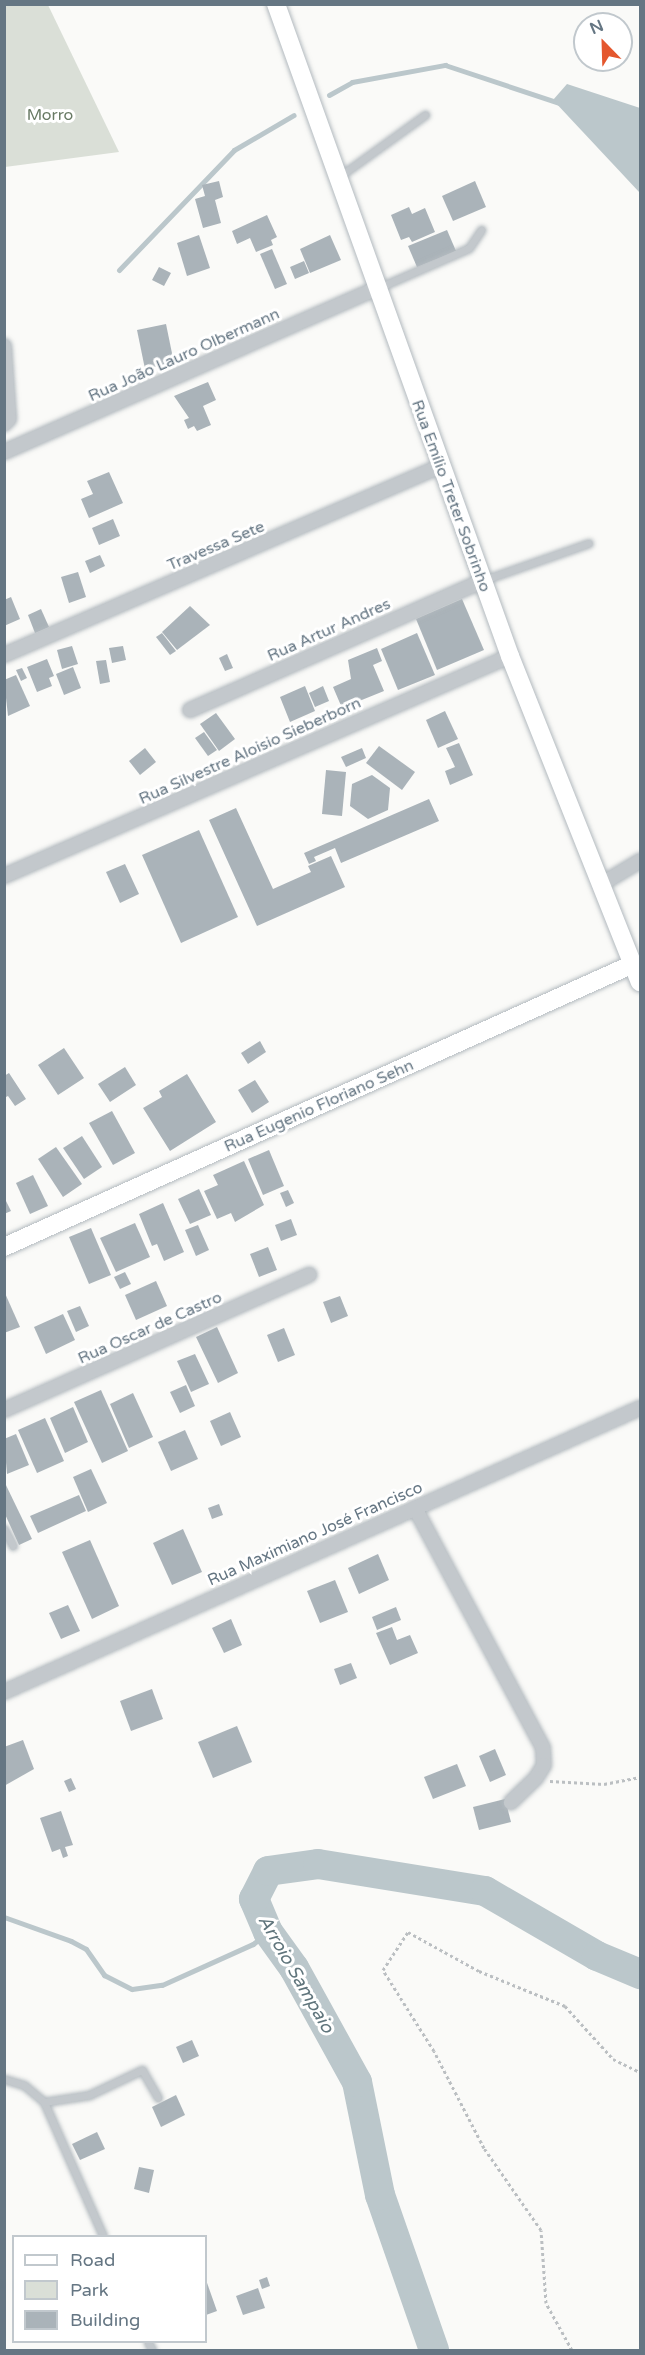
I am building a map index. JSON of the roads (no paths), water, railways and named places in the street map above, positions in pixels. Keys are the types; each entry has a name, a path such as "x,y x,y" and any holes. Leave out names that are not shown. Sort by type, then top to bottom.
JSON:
{"main road":[{"name":"Rua Emílio Treter Sobrinho","path":"276,4 482,581 600,885 638,975"},
{"name":"Rua Eugenio Floriano Sehn","path":"4,1247 638,975"}],"street":[{"name":"Rua João Lauro Olbermann","path":"4,452 377,288"},
{"path":"4,345 9,419 4,424"},
{"name":"Travessa Sete","path":"4,655 440,466"},
{"name":"Rua Artur Andres","path":"190,710 482,581"},
{"name":"Rua Silvestre Aloisio Sieberborn","path":"4,876 510,656"},
{"path":"600,885 640,861"},
{"name":"Rua Oscar de Castro","path":"4,1410 309,1275"},
{"name":"Rua Maximiano José Francisco","path":"4,1692 640,1408"},
{"path":"415,1508 543,1748 544,1765 536,1778 511,1802"}],"lane":[{"path":"338,177 425,115"},
{"path":"377,288 469,248 481,230"},
{"path":"482,581 589,543"},
{"path":"4,1528 13,1546"},
{"path":"44,2102 90,2095 142,2070 158,2097"},
{"path":"4,2079 24,2085 44,2102 103,2235"}],"waterway":[{"path":"329,95 352,82 445,65 559,103"},
{"path":"119,270 234,150 294,115"},
{"name":"Arroio Sampaio","path":"434,2350 380,2195 357,2082 294,1968 268,1932 254,1899 268,1871 318,1864 485,1891 597,1956 640,1974"},
{"path":"4,1917 71,1941 86,1949 104,1975 132,1989 162,1985 253,1944 268,1932"}],"park label":[{"name":"Morro","path":"50,115"}]}
